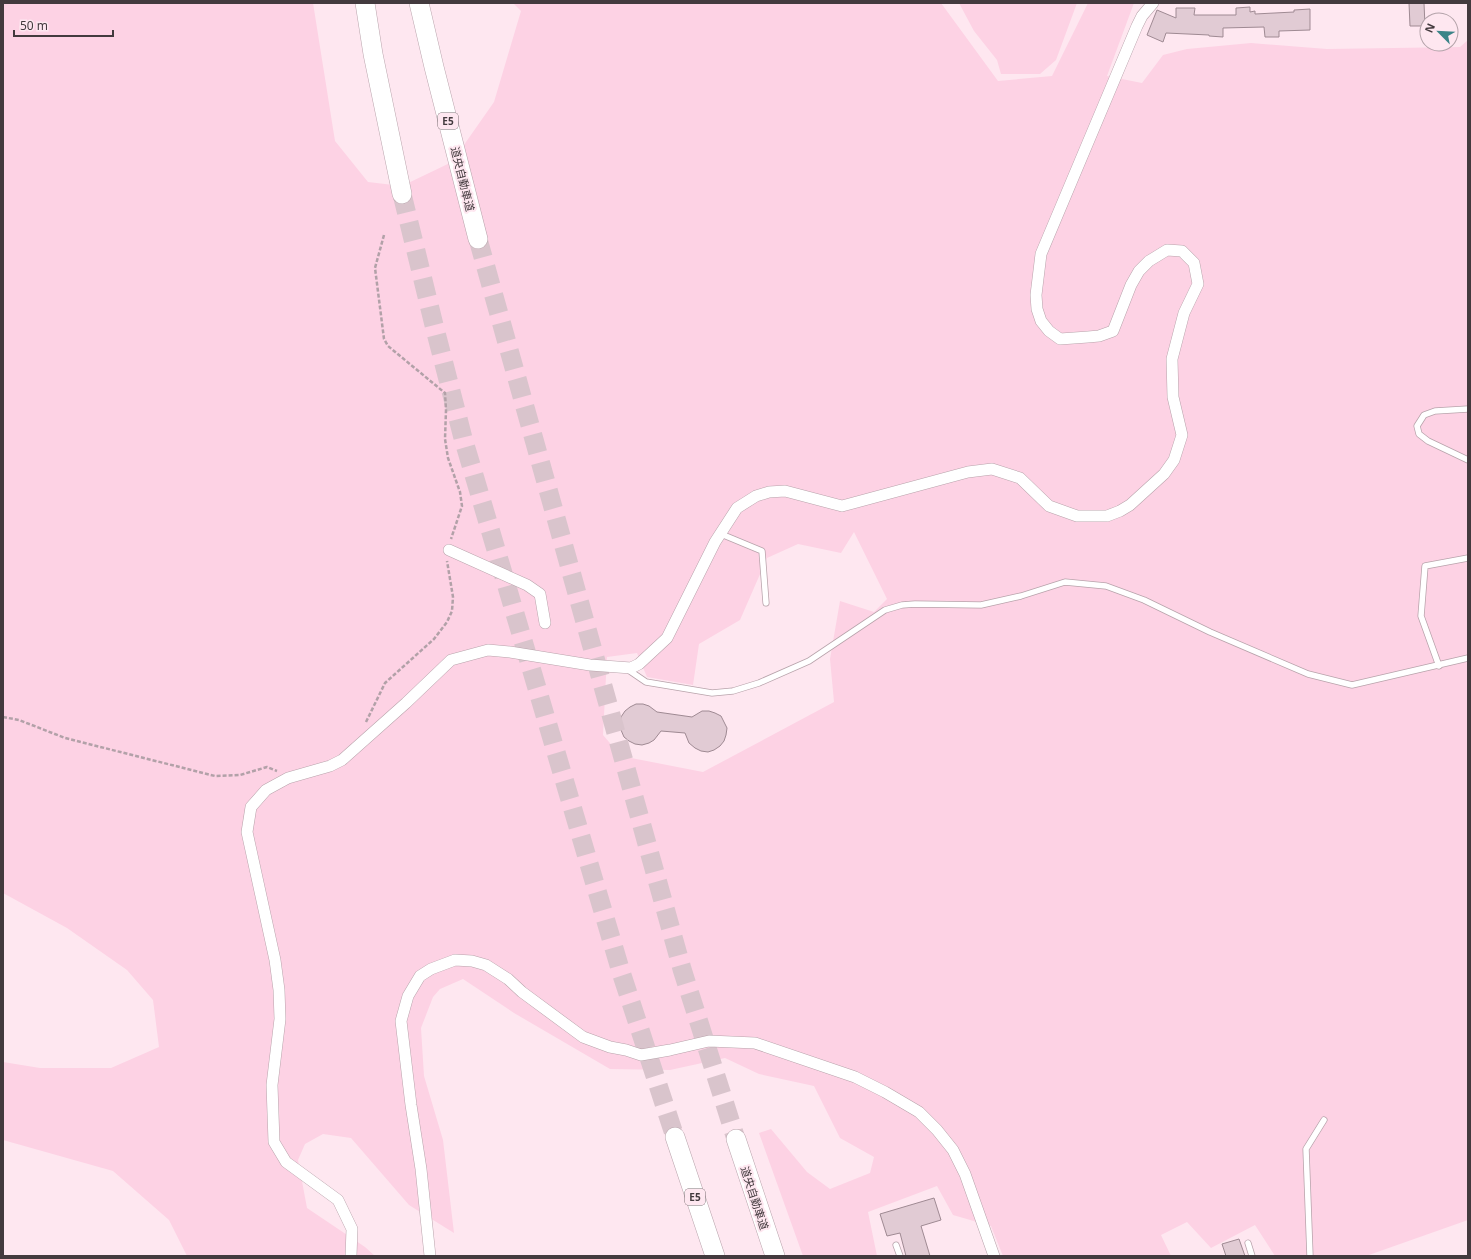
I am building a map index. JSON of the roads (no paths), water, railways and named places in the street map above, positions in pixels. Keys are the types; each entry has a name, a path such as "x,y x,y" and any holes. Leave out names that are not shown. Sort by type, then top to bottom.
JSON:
{"highway":[{"path":"365,3 373,54 402,194"},
{"name":"道央自動車道","path":"420,3 434,67 478,239"},
{"name":"E5","path":"675,1137 715,1256"},
{"name":"道央自動車道","path":"736,1139 775,1256"}],"street":[{"path":"351,1256 352,1229 338,1200 286,1162 274,1142 272,1086 280,1020 279,990 275,960 247,832 251,808 266,790 283,780 330,766 342,760 451,660 488,650 510,652 590,665 631,668 639,664 667,638 721,534 737,508 756,496 769,492 785,491 842,506 968,472 992,469 1020,478 1049,506 1077,516 1107,516 1130,505 1164,474 1174,460 1182,435 1173,397 1172,359 1184,313 1198,284 1194,263 1182,251 1167,250 1149,261 1139,271 1131,285 1113,331 1099,336 1060,339 1041,321 1037,310 1036,295 1041,254 1137,26 1142,16 1153,3"},
{"path":"449,550 527,585 540,594 546,623"},
{"path":"430,1256 421,1169 411,1106 401,1021 408,996 420,976 431,969 455,960 486,965 508,979 583,1037 610,1047 642,1054 670,1050 709,1041 755,1043 855,1077 885,1092 919,1112 953,1150 965,1174 994,1256"}],"lane":[{"path":"1468,409 1435,411 1424,415 1417,426 1419,434 1428,442 1468,460"},
{"path":"721,534 762,551 766,603"},
{"path":"1438,666 1421,616 1425,566 1468,558"},
{"path":"625,668 646,682 712,693 733,691 758,683 808,661 885,610 902,605 915,604 981,605 1021,596 1066,582 1106,586 1144,600 1210,632 1308,674 1352,685 1468,658"},
{"path":"1310,1256 1306,1149 1324,1120"},
{"path":"1248,1243 1252,1256"},
{"path":"896,1244 900,1256"}],"tunnel":[{"path":"402,194 463,438 621,972 675,1137"},
{"path":"478,239 682,969 736,1139"}]}
